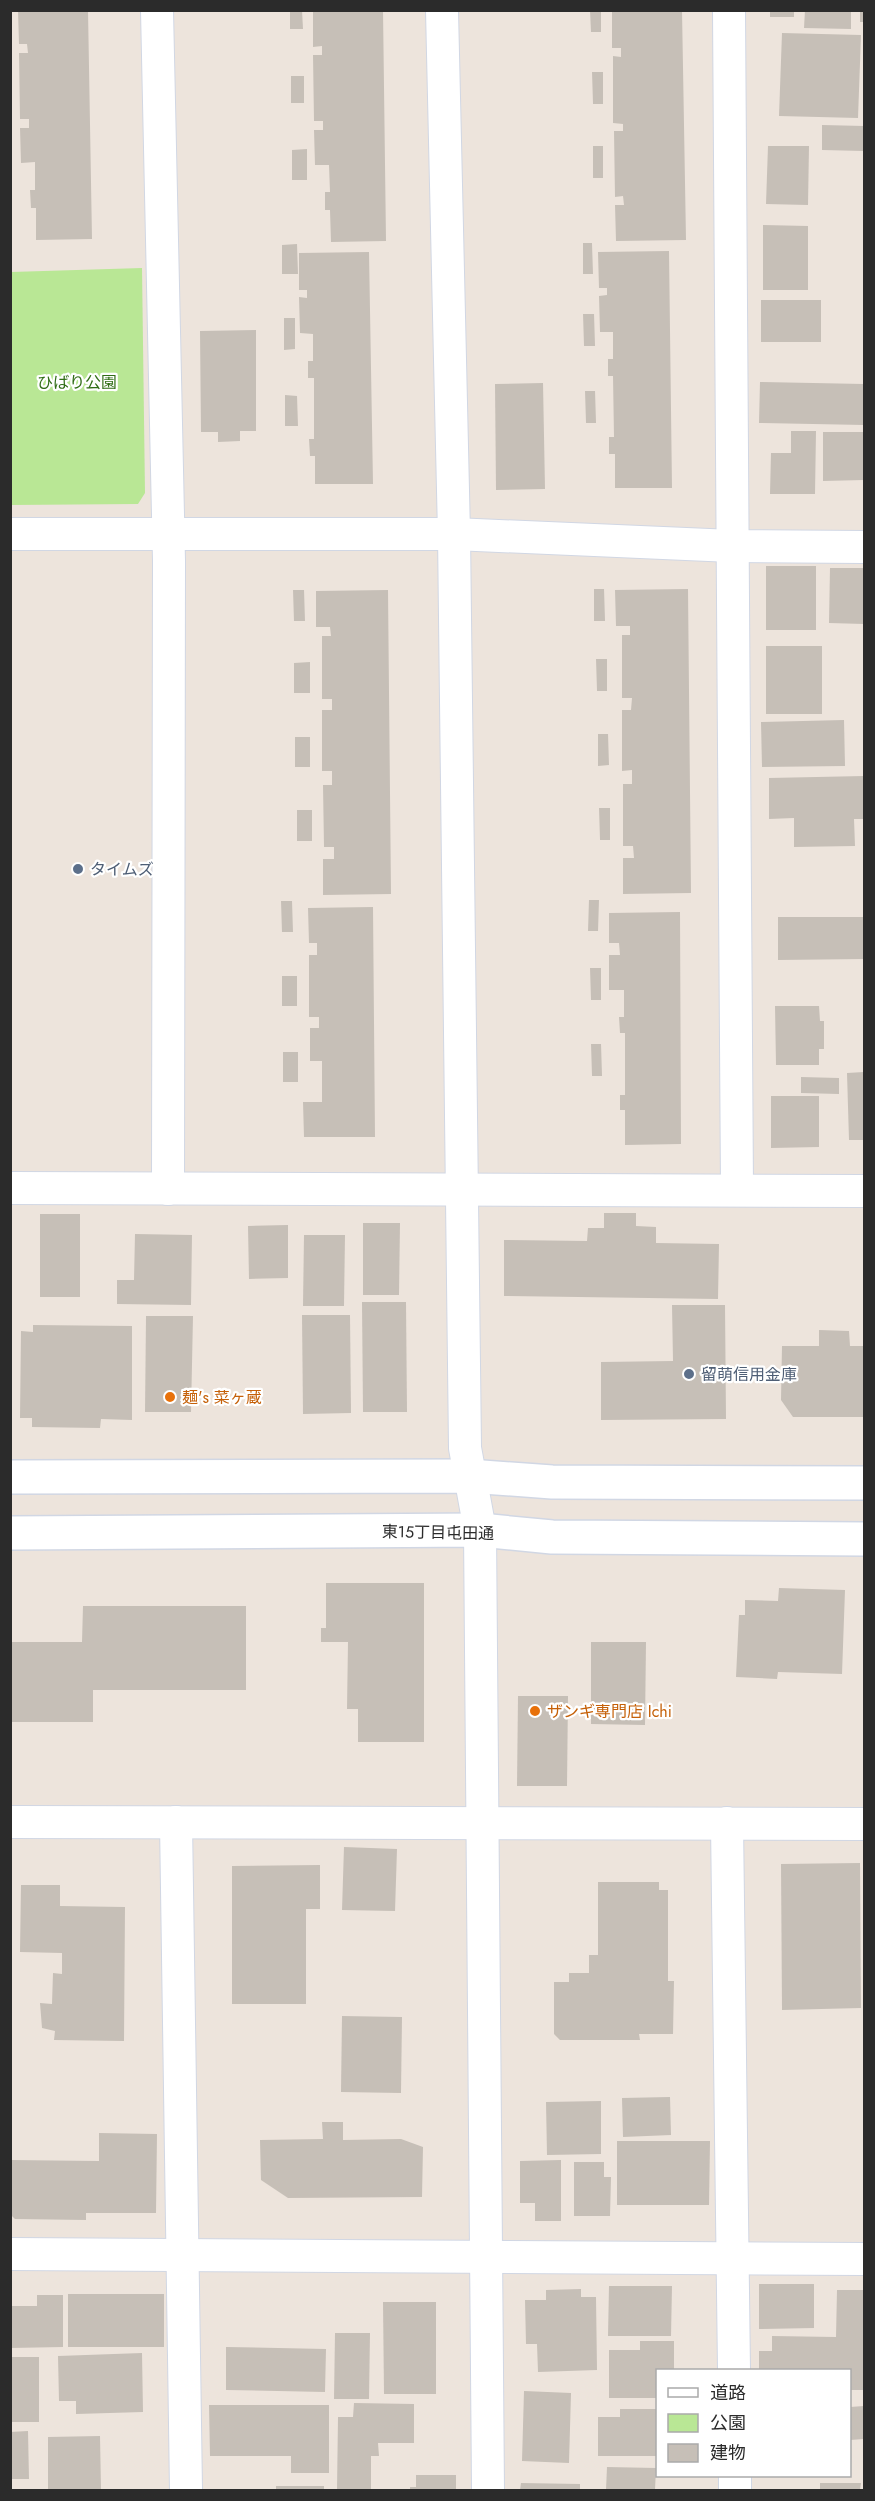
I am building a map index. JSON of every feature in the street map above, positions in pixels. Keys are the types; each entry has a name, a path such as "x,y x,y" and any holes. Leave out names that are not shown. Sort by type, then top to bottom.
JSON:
{"street":[{"path":"157,10 167,534 168,1189"},
{"path":"442,10 454,534 465,1448 480,1530 488,2490"},
{"path":"729,10 737,1189"},
{"path":"10,534 454,534 732,546 864,547"},
{"path":"10,1188 864,1191"},
{"path":"10,1477 469,1476 552,1482 864,1483"},
{"name":"東15丁目屯田通","path":"10,1533 480,1530 552,1538 864,1539"},
{"path":"10,1822 864,1824"},
{"path":"176,1822 186,2490"},
{"path":"727,1823 734,2369"},
{"path":"10,2254 864,2259"}],"green space":[{"name":"ひばり公園","path":"142,268 145,493 138,504 11,505 11,272"}],"building":[{"path":"18,10 88,10 92,239 36,240 36,208 31,208 30,190 35,190 35,162 21,163 20,128 29,128 29,119 20,119 19,53 28,53 27,44 19,44"},
{"path":"290,10 302,10 303,29 290,29"},
{"path":"313,10 383,10 386,241 331,242 330,210 325,210 325,192 330,192 329,165 315,165 314,130 323,130 323,121 314,121 313,55 322,55 322,46 313,47"},
{"path":"590,10 601,10 601,32 591,32"},
{"path":"612,10 682,10 686,240 616,241 615,205 624,205 623,196 615,197 614,131 623,131 623,124 613,123 613,56 621,57 621,48 612,48"},
{"path":"770,10 794,10 794,17 770,17"},
{"path":"805,10 851,10 851,29 804,28"},
{"path":"860,10 864,10 864,22 860,22"},
{"path":"782,33 861,35 858,118 779,116"},
{"path":"592,72 603,72 603,104 593,104"},
{"path":"291,76 304,76 304,103 291,103"},
{"path":"822,125 864,126 864,151 822,150"},
{"path":"593,146 603,146 603,178 593,178"},
{"path":"768,146 809,146 808,205 766,204"},
{"path":"307,149 307,180 292,180 292,150"},
{"path":"763,225 808,226 808,290 763,290"},
{"path":"583,243 592,243 593,274 583,274"},
{"path":"297,244 298,274 282,274 282,245"},
{"path":"669,251 672,488 615,488 615,454 609,454 609,437 614,437 613,376 608,376 608,359 613,359 613,332 600,332 599,296 607,295 607,288 599,288 598,252"},
{"path":"369,252 373,484 315,484 315,456 310,456 309,439 314,439 314,378 308,378 308,361 313,361 313,334 300,333 299,297 307,298 307,290 299,290 299,253"},
{"path":"761,300 821,300 821,342 761,342"},
{"path":"583,314 594,314 595,346 584,346"},
{"path":"284,318 295,318 295,349 284,350"},
{"path":"256,330 256,431 240,431 240,441 218,442 218,432 201,432 200,331"},
{"path":"760,382 864,384 864,425 759,423"},
{"path":"543,383 545,489 496,490 495,384"},
{"path":"585,391 595,391 596,423 586,423"},
{"path":"285,395 297,396 298,426 285,426"},
{"path":"791,431 816,431 815,494 770,494 771,453 791,453"},
{"path":"823,432 864,432 864,480 823,481"},
{"path":"766,566 816,566 816,630 766,630"},
{"path":"830,568 864,568 864,624 829,623"},
{"path":"594,589 604,589 605,621 594,621"},
{"path":"688,589 691,893 623,894 623,858 634,858 633,846 623,846 623,784 632,784 632,770 622,771 622,710 631,710 632,698 622,698 622,635 630,635 630,626 616,626 615,590"},
{"path":"293,590 304,590 305,621 294,621"},
{"path":"388,590 391,894 323,895 323,859 334,859 334,847 324,847 323,785 332,785 332,771 322,771 322,710 332,710 332,699 322,699 322,636 331,636 330,627 316,627 316,591"},
{"path":"766,646 822,646 822,714 766,714"},
{"path":"596,659 607,659 607,691 597,691"},
{"path":"310,662 310,693 294,693 294,663"},
{"path":"844,720 845,766 762,767 761,722"},
{"path":"598,734 608,734 609,765 598,766"},
{"path":"295,737 310,737 310,767 295,767"},
{"path":"864,776 864,819 854,819 855,846 794,847 794,818 769,819 769,778"},
{"path":"599,808 610,808 610,840 600,840"},
{"path":"297,810 312,810 312,841 297,841"},
{"path":"589,900 599,900 598,931 588,931"},
{"path":"281,901 292,901 293,932 282,932"},
{"path":"373,907 375,1137 304,1137 303,1102 322,1102 322,1061 310,1061 310,1028 319,1028 319,1017 309,1017 309,955 317,955 317,943 309,943 308,908"},
{"path":"680,912 681,1144 625,1145 625,1110 620,1110 620,1095 625,1095 625,1033 620,1033 619,1017 624,1017 624,990 609,990 609,955 620,955 619,943 609,943 609,913"},
{"path":"778,917 864,917 864,959 778,960"},
{"path":"590,968 601,968 601,1000 591,1000"},
{"path":"282,976 297,976 297,1006 282,1006"},
{"path":"775,1006 819,1006 820,1021 824,1021 824,1049 819,1049 819,1065 776,1065"},
{"path":"591,1044 601,1044 602,1076 592,1076"},
{"path":"283,1052 298,1052 298,1082 283,1082"},
{"path":"864,1072 864,1140 849,1140 847,1073"},
{"path":"801,1077 839,1078 839,1094 801,1093"},
{"path":"771,1096 819,1096 819,1147 771,1148"},
{"path":"604,1213 636,1213 636,1226 656,1227 656,1243 719,1244 718,1299 504,1296 504,1240 587,1241 588,1228 604,1228"},
{"path":"40,1214 80,1214 80,1297 40,1297"},
{"path":"363,1223 400,1223 399,1295 363,1295"},
{"path":"288,1225 288,1278 249,1279 248,1226"},
{"path":"135,1234 192,1235 191,1305 117,1304 117,1280 134,1280"},
{"path":"304,1235 345,1235 344,1306 303,1306"},
{"path":"362,1302 406,1302 407,1412 363,1412"},
{"path":"672,1305 725,1305 726,1419 601,1420 601,1362 673,1361"},
{"path":"302,1315 350,1315 351,1413 303,1414"},
{"path":"146,1316 193,1316 191,1412 145,1412"},
{"path":"33,1325 132,1326 132,1420 101,1419 100,1428 32,1427 32,1418 20,1418 21,1331 33,1332"},
{"path":"819,1330 849,1331 850,1346 864,1346 864,1417 793,1417 781,1400 782,1346 819,1346"},
{"path":"326,1583 424,1583 424,1742 358,1742 358,1709 347,1709 348,1642 321,1642 321,1628 326,1628"},
{"path":"779,1588 845,1590 842,1674 778,1672 777,1679 736,1677 739,1615 745,1615 745,1600 778,1601"},
{"path":"83,1606 246,1606 246,1690 93,1690 93,1722 10,1722 10,1642 82,1642"},
{"path":"591,1642 646,1642 645,1725 591,1724"},
{"path":"518,1696 568,1696 567,1786 517,1786"},
{"path":"344,1847 397,1849 395,1911 342,1910"},
{"path":"860,1863 861,2008 782,2010 781,1864"},
{"path":"320,1865 320,1909 306,1909 306,2004 232,2004 232,1866"},
{"path":"598,1882 659,1882 659,1890 668,1890 668,1981 674,1981 673,2034 639,2034 640,2040 560,2040 554,2034 554,1982 569,1982 569,1973 589,1973 589,1955 598,1955"},
{"path":"21,1885 60,1885 60,1906 125,1907 124,2041 54,2040 55,2031 42,2028 40,2003 52,2004 53,1973 62,1974 62,1953 20,1952"},
{"path":"342,2016 402,2017 401,2093 341,2092"},
{"path":"670,2097 671,2135 623,2137 622,2098"},
{"path":"601,2101 601,2154 547,2155 546,2102"},
{"path":"322,2122 343,2122 343,2140 401,2139 423,2147 422,2197 288,2198 261,2180 260,2140 323,2139"},
{"path":"99,2133 157,2134 156,2213 86,2213 86,2220 15,2219 10,2214 10,2160 99,2161"},
{"path":"617,2141 710,2141 709,2205 617,2205"},
{"path":"561,2160 561,2221 535,2221 535,2203 520,2203 520,2161"},
{"path":"574,2162 604,2162 604,2177 611,2177 610,2216 574,2216"},
{"path":"759,2284 814,2284 814,2328 759,2329"},
{"path":"609,2286 672,2286 671,2336 608,2336"},
{"path":"581,2289 581,2297 596,2297 597,2370 538,2372 537,2344 526,2344 525,2300 546,2300 546,2290"},
{"path":"837,2290 864,2290 864,2390 851,2390 851,2369 759,2369 759,2351 772,2351 772,2336 836,2337"},
{"path":"68,2294 164,2294 164,2347 68,2347"},
{"path":"37,2295 63,2295 63,2347 10,2348 10,2306 37,2306"},
{"path":"383,2302 436,2302 436,2394 384,2394"},
{"path":"335,2333 370,2333 369,2399 334,2399"},
{"path":"640,2341 674,2341 674,2369 656,2369 656,2398 609,2398 609,2350 640,2350"},
{"path":"226,2347 326,2349 325,2392 226,2390"},
{"path":"142,2353 143,2412 76,2414 76,2401 59,2401 58,2356"},
{"path":"10,2357 39,2357 39,2422 10,2422"},
{"path":"524,2391 571,2393 569,2463 522,2461"},
{"path":"354,2403 414,2404 414,2443 378,2443 379,2456 371,2456 371,2490 337,2490 338,2417 353,2417"},
{"path":"209,2405 329,2405 329,2473 291,2473 291,2456 210,2456"},
{"path":"864,2406 864,2439 851,2440 851,2407"},
{"path":"620,2409 656,2409 656,2456 598,2456 598,2417 620,2417"},
{"path":"28,2431 29,2479 10,2479 10,2432"},
{"path":"100,2436 101,2490 48,2490 48,2437"},
{"path":"607,2467 656,2468 655,2490 606,2490"},
{"path":"416,2475 456,2475 456,2490 410,2490 410,2487 416,2487"},
{"path":"521,2483 580,2484 580,2490 520,2490"},
{"path":"820,2483 861,2483 860,2490 820,2490"},
{"path":"276,2486 324,2486 324,2490 276,2490"}],"place":[{"name":"タイムズ","path":"78,869"},
{"name":"留萌信用金庫","path":"689,1374"},
{"name":"麺's 菜ヶ蔵","path":"170,1397"},
{"name":"ザンギ専門店 Ichi","path":"535,1711"}]}
